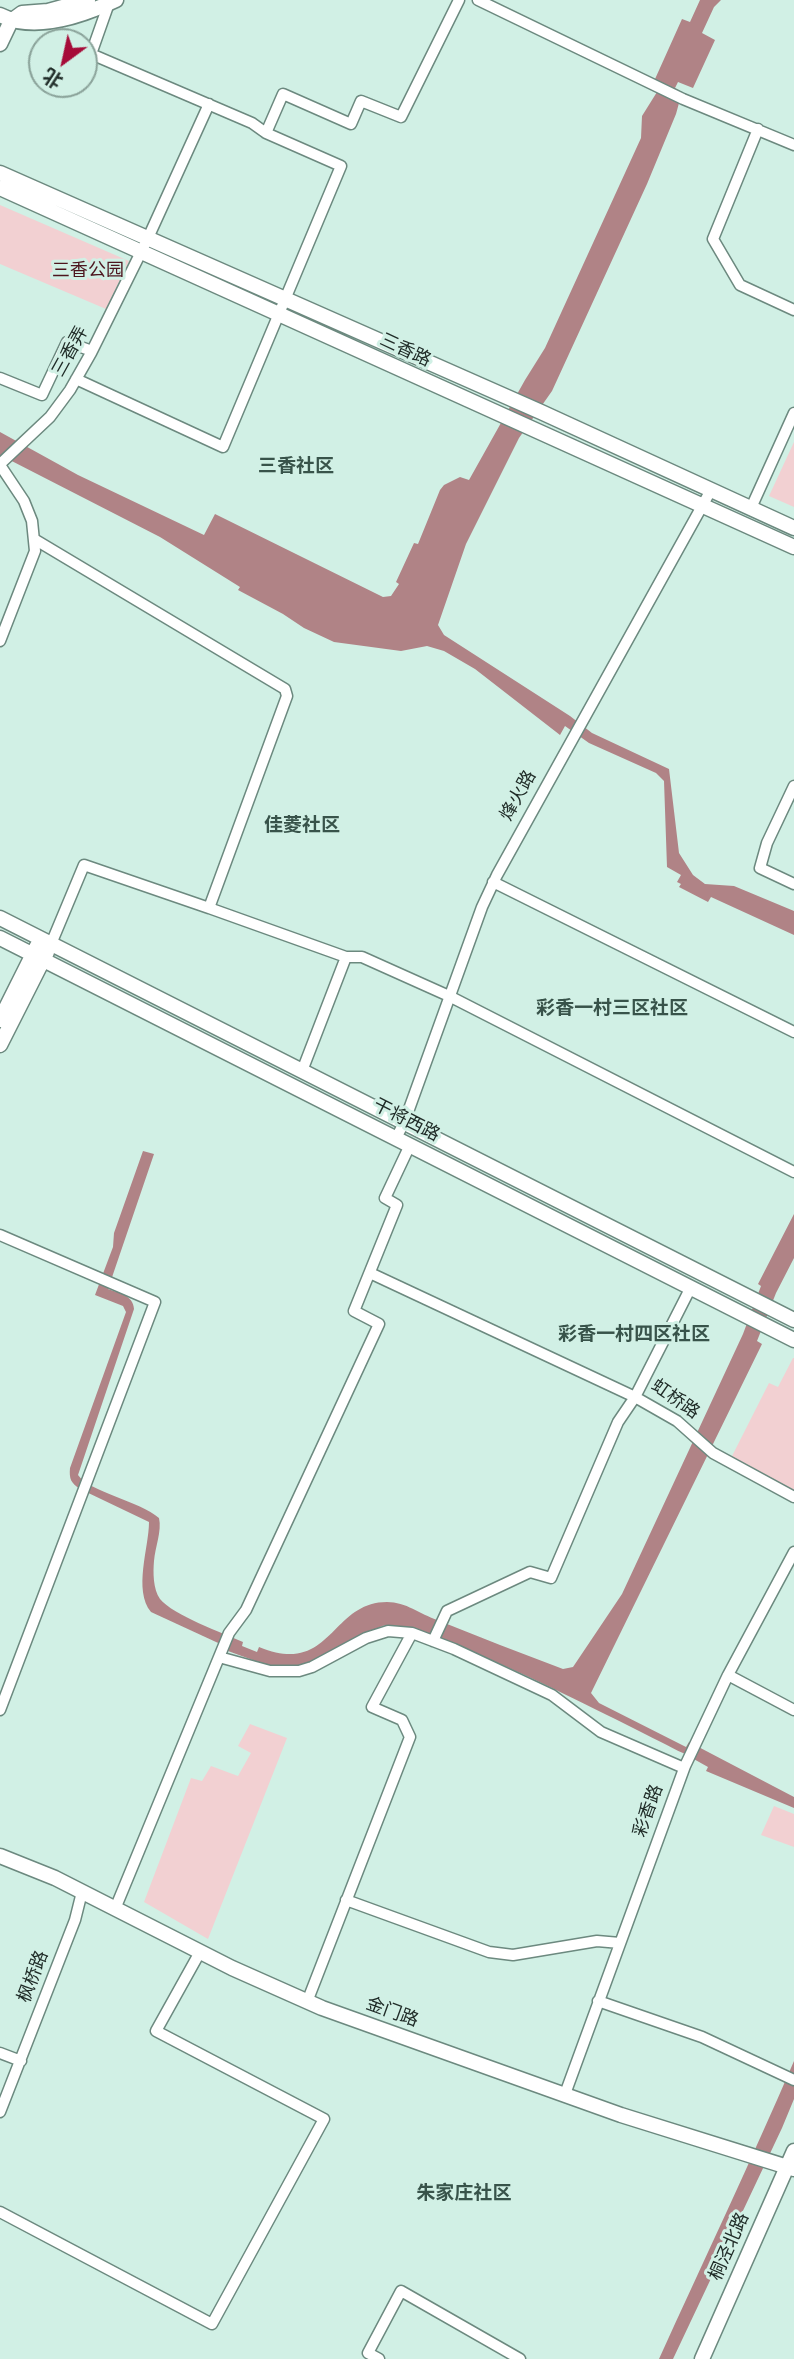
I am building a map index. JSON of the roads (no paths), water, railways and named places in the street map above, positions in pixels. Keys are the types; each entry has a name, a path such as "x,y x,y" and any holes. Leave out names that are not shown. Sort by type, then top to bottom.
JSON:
{"main road":[{"path":"5,18 22,13 48,11 88,0"},
{"path":"5,18 35,23 49,21 112,2"},
{"path":"0,44 5,18"},
{"name":"三香路","path":"0,173 541,412 794,528"},
{"name":"三香路","path":"0,188 794,547"},
{"name":"干将西路","path":"0,918 794,1320"},
{"name":"干将西路","path":"0,937 794,1340"},
{"path":"0,1045 46,941"},
{"path":"0,1020 38,957"},
{"name":"金门路","path":"0,1856 82,1892 200,1952 307,2001 565,2094 745,2154 789,2172"},
{"name":"桐泾北路","path":"712,2359 789,2172 794,2151"},
{"name":"桐泾北路","path":"702,2359 789,2172"}],"street":[{"path":"266,133 283,94 351,124 361,101 401,117 458,0"},
{"path":"478,0 650,84 794,145"},
{"path":"76,379 223,447 341,166 266,133 252,123 91,54 112,2"},
{"name":"三香弄","path":"0,463 50,417 76,379 148,238 209,104"},
{"path":"758,130 713,239 740,285 794,310"},
{"path":"0,378 42,395 67,342 92,351"},
{"path":"751,508 794,412"},
{"path":"0,463 24,501 32,521 35,551 0,641"},
{"name":"烽火路","path":"396,1138 404,1123 449,996 494,882 712,490"},
{"path":"34,539 285,689 287,696 209,908"},
{"path":"794,786 767,843 760,868 794,884"},
{"path":"46,941 84,864 346,957 362,957 449,996 794,1172"},
{"path":"494,882 794,1032"},
{"path":"302,1071 346,957"},
{"path":"115,1909 229,1633 246,1610 379,1324 354,1311 397,1205 385,1198 410,1145"},
{"path":"0,1235 155,1302 0,1710"},
{"path":"370,1273 635,1397 618,1422 551,1578 530,1572 447,1611 434,1639"},
{"name":"虹桥路","path":"691,1287 635,1397 677,1420 713,1453 794,1497"},
{"name":"彩香路","path":"565,2094 684,1767 728,1675 794,1552"},
{"path":"219,1657 270,1671 299,1671 312,1667 366,1637 388,1631 412,1633 434,1639 552,1695 601,1732 684,1767"},
{"path":"307,2001 410,1737 402,1720 372,1707 412,1633"},
{"path":"728,1675 794,1710"},
{"name":"枫桥路","path":"0,2112 75,1920 82,1892"},
{"path":"346,1900 489,1952 513,1955 597,1941 620,1943"},
{"path":"0,2212 212,2324 324,2119 156,2031 200,1952"},
{"path":"598,2001 702,2037 789,2078"},
{"path":"0,2053 21,2061"},
{"path":"379,2359 368,2353 401,2291 520,2359"}],"district":[{"name":"三香社区","path":"296,467"},
{"name":"佳菱社区","path":"302,826"},
{"name":"彩香一村三区社区","path":"612,1009"},
{"name":"彩香一村四区社区","path":"634,1335"},
{"name":"朱家庄社区","path":"464,2194"}],"park label":[{"name":"三香公园","path":"88,272"}]}
